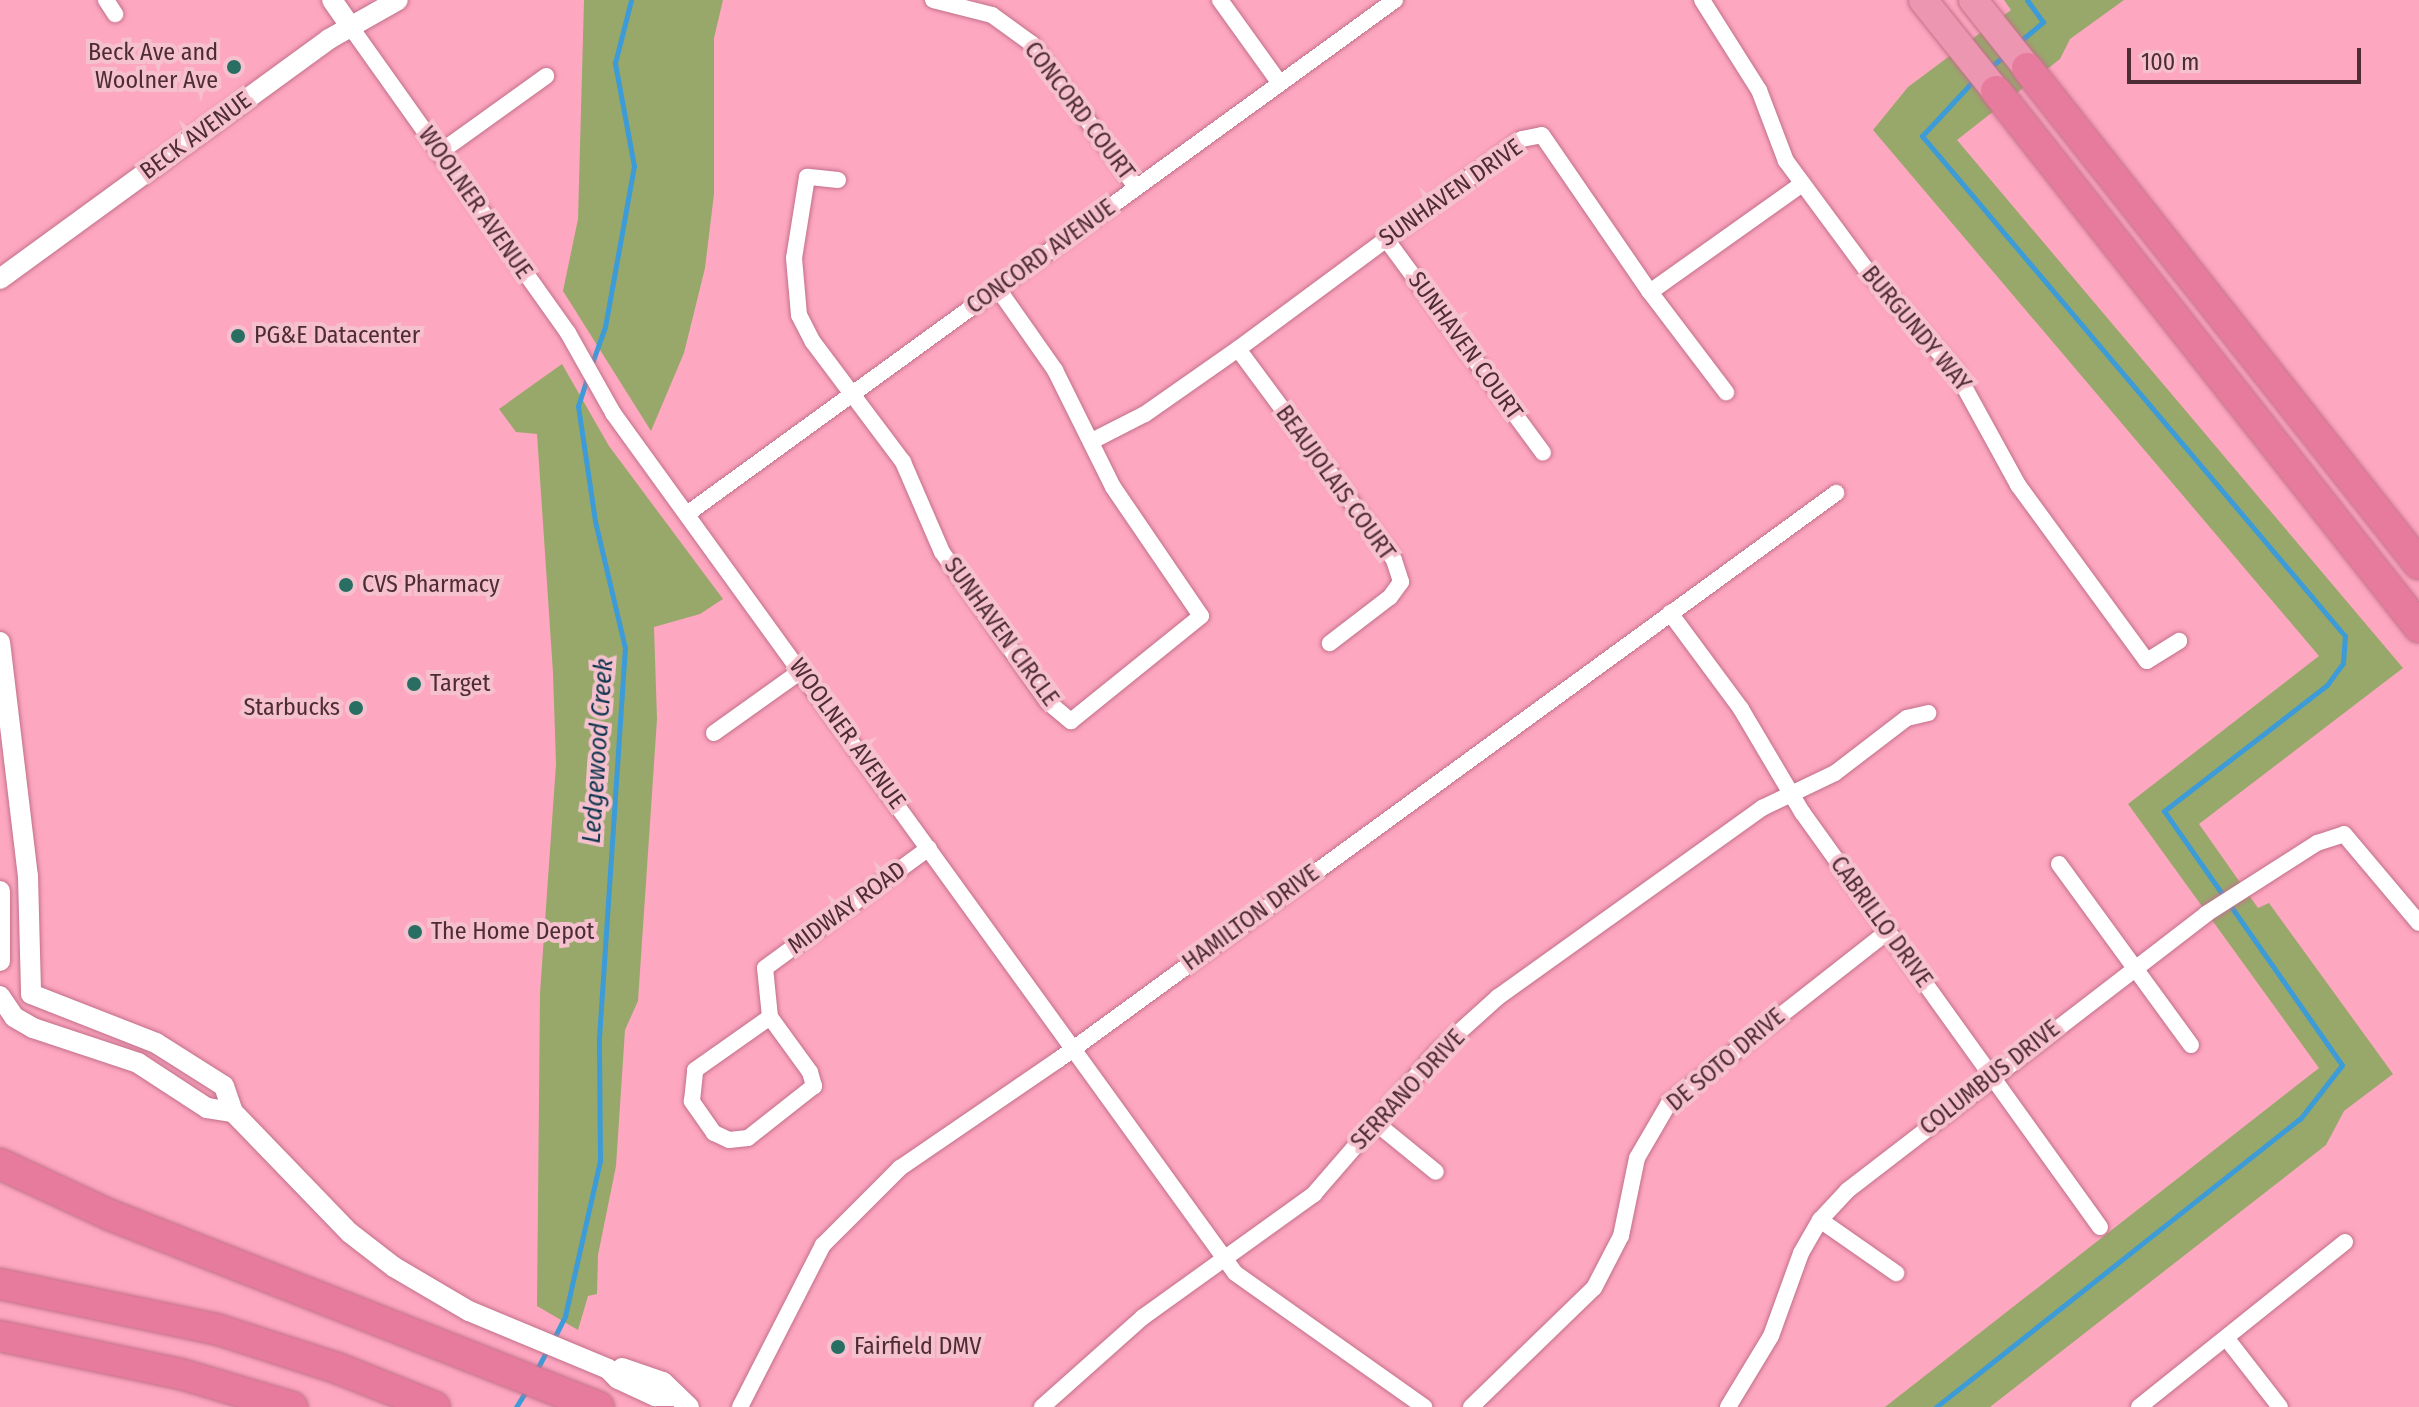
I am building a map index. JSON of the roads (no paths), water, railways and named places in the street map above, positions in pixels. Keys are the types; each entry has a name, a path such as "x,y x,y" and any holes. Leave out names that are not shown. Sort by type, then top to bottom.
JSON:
{"highway":[{"path":"1923,0 2419,627"},
{"path":"1973,0 2419,564"},
{"path":"0,1164 110,1215 507,1368 599,1407"},
{"path":"0,1284 216,1329 337,1368 435,1407"},
{"path":"0,1336 181,1374 292,1407"}],"street":[{"name":"WOOLNER AVENUE","path":"332,0 580,355 622,425 1224,1260 1249,1286 1424,1407"},
{"name":"BECK AVENUE","path":"0,279 350,26 398,0"},
{"name":"CONCORD COURT","path":"933,0 992,15 1032,44 1136,187"},
{"path":"1220,0 1279,82"},
{"name":"CONCORD AVENUE","path":"687,514 1395,0"},
{"name":"BURGUNDY WAY","path":"1702,0 1737,49 1786,161 1866,269 1956,372 2018,485 2147,661 2179,641"},
{"path":"439,153 546,76"},
{"name":"SUNHAVEN DRIVE","path":"1092,441 1145,414 1238,349 1522,139 1542,135 1650,292"},
{"path":"838,180 807,177 793,285 799,315 813,342 851,394"},
{"path":"1726,392 1650,292 1802,184"},
{"name":"SUNHAVEN COURT","path":"1386,239 1543,453"},
{"name":"SUNHAVEN CIRCLE","path":"851,394 903,462 942,552 1048,702 1071,721 1201,616 1113,487 1055,370 998,289"},
{"name":"BEAUJOLAIS COURT","path":"1238,349 1394,560 1401,582 1390,597 1330,643"},
{"name":"HAMILTON DRIVE","path":"740,1407 823,1245 900,1168 1074,1048 1836,493"},
{"name":"CABRILLO DRIVE","path":"1670,613 1741,709 1790,794 2100,1227"},
{"path":"0,642 28,876 31,994 114,1024 188,1061 224,1086 233,1112 340,1223 394,1267 524,1336 608,1369 620,1367 663,1382 672,1396 689,1407"},
{"path":"714,733 801,671"},
{"name":"SERRANO DRIVE","path":"1042,1407 1143,1317 1314,1194 1437,1052 1498,997 1762,808 1835,773 1907,718 1928,713"},
{"name":"COLUMBUS DRIVE","path":"1728,1407 1771,1336 1801,1253 1820,1220 1886,1157 2206,914 2246,892 2317,843 2344,834 2419,923"},
{"name":"MIDWAY ROAD","path":"770,1017 765,968 929,848"},
{"path":"2059,864 2191,1045"},
{"path":"0,891 0,961"},
{"name":"DE SOTO DRIVE","path":"1471,1407 1594,1288 1621,1236 1637,1158 1669,1103 1887,932"},
{"path":"4,1002 33,1028 138,1063 207,1108 233,1112"},
{"path":"770,1017 810,1072 814,1086 748,1138 729,1140 714,1133 692,1101 690,1083 695,1070 770,1017"},
{"path":"1376,1123 1436,1172"},
{"path":"1820,1220 1896,1273"},
{"path":"2139,1407 2345,1242"},
{"path":"2227,1339 2280,1407"}],"waterway":[{"name":"Ledgewood Creek","path":"591,366 605,327 634,166 615,63 631,0"},
{"path":"2018,43 2043,22 2027,0"},
{"path":"1988,69 2005,55"},
{"path":"1936,1407 2300,1119 2342,1065 2164,811 2327,685 2343,663 2345,636 1922,136 1974,80"},
{"name":"Ledgewood Creek","path":"553,1340 565,1316 600,1161 599,1038 625,648 595,521 578,406 588,376"},
{"name":"Ledgewood Creek","path":"536,1371 548,1348"},
{"name":"Ledgewood Creek","path":"516,1407 526,1391"}],"place":[{"name":"Beck Ave and Woolner Ave","path":"234,67"},
{"name":"PG&E Datacenter","path":"238,336"},
{"name":"CVS Pharmacy","path":"346,585"},
{"name":"Target","path":"414,684"},
{"name":"Starbucks","path":"356,708"},
{"name":"The Home Depot","path":"415,932"},
{"name":"Fairfield DMV","path":"838,1347"}]}
